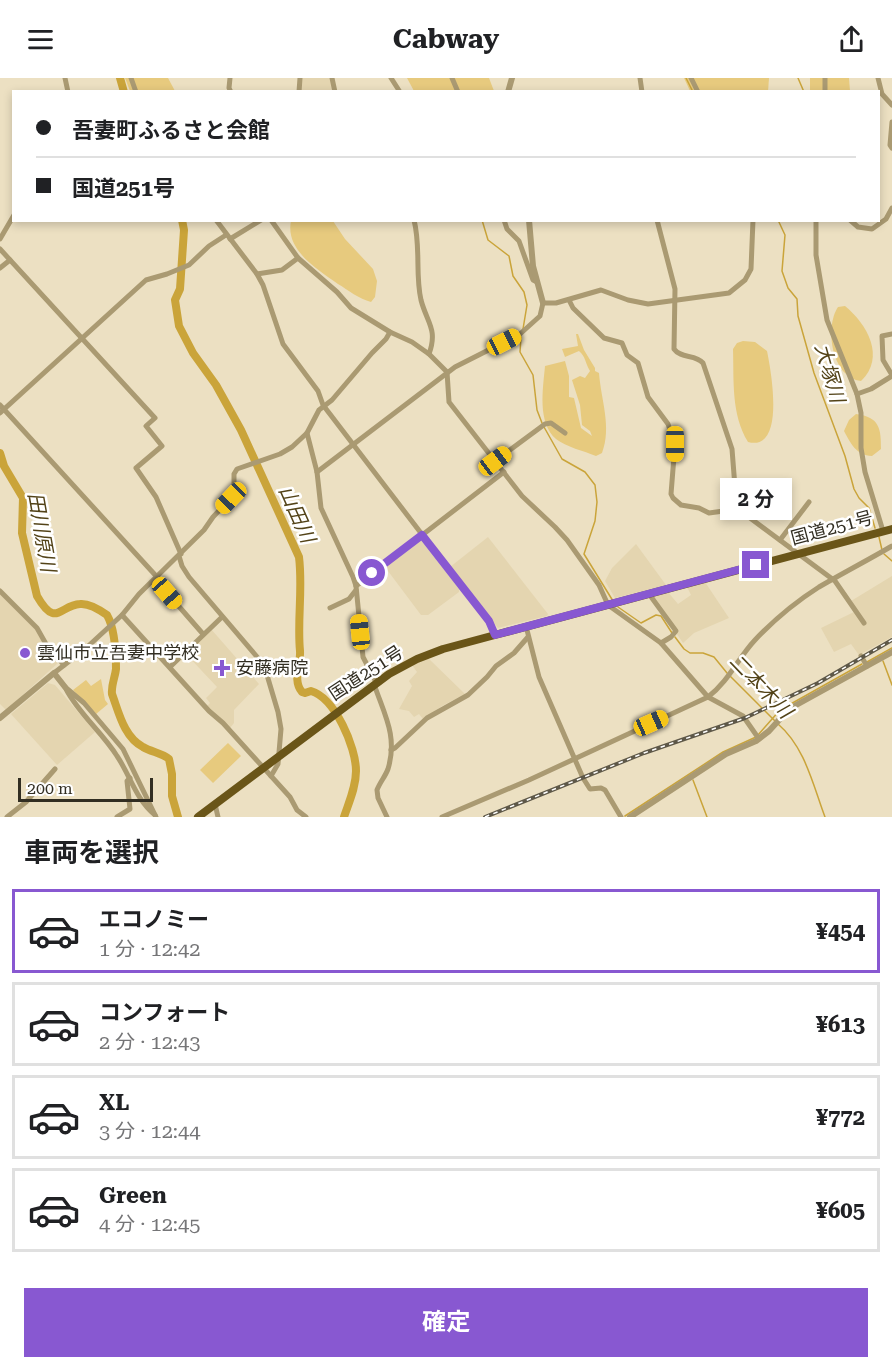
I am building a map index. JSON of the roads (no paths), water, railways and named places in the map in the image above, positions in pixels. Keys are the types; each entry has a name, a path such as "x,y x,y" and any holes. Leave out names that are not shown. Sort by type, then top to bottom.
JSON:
{"highway":[{"name":"国道251号","path":"198,817 375,683 417,659 443,649 526,626 887,530"}],"street":[{"path":"878,78 882,94 892,105"},
{"path":"892,122 890,145 892,148"},
{"path":"852,222 858,227 872,229 886,219 892,208"},
{"path":"0,239 12,218"},
{"path":"217,222 257,274 283,344 318,391 323,405 489,621 495,635"},
{"path":"203,634 156,578 1,409 146,280 184,267 228,237 257,222"},
{"path":"272,222 298,258 337,292 351,308 390,332 412,342 429,354 447,372 449,402 522,496 567,540 612,604 661,643 708,697 743,716 759,739"},
{"path":"414,222 418,243 419,288 434,334 429,354"},
{"path":"505,222 507,229 519,241 532,280 537,282"},
{"path":"317,472 447,372 522,332 540,316 543,303 530,251 529,222"},
{"path":"658,222 675,289 674,350 678,354 698,359 703,363 732,449 738,509 833,579 864,623"},
{"path":"543,303 556,303 601,290 638,303 674,302 722,295 735,290 745,280 751,269 753,222"},
{"path":"816,222 816,255 827,320 857,394 861,413 861,448 865,472 887,530"},
{"path":"0,249 155,418 146,426 162,446 136,468 156,496 180,555 184,571 264,664 281,729 277,767 271,776"},
{"path":"257,274 282,270 298,258"},
{"path":"0,268 10,260"},
{"path":"569,300 573,308 604,338 622,343 627,355 638,363 648,397 668,424 675,444 671,494 676,502 709,513 738,509"},
{"path":"0,718 110,626 180,555 231,498 236,470 280,454 307,434 323,405 338,392 390,332"},
{"path":"857,394 871,389 892,375 883,360 882,336 892,333"},
{"path":"495,461 543,425 551,423 565,434"},
{"path":"307,434 317,472 319,499 324,516 341,549 356,588 363,657 390,724 391,750 388,769 377,790 378,798 387,817"},
{"path":"735,447 737,470 735,473"},
{"path":"330,608 349,599 356,588 504,472"},
{"path":"780,540 809,502"},
{"path":"442,817 529,780 708,697 729,677 753,642 818,587 892,546"},
{"path":"0,591 37,628 46,644 64,665"},
{"path":"649,594 676,631 673,636 661,643"},
{"path":"122,615 209,711 223,723 290,797 297,810 306,817"},
{"path":"170,667 222,617"},
{"path":"526,626 539,677 588,788 605,790 621,817"},
{"path":"391,750 428,718 468,695 528,637"},
{"path":"630,817 726,753 759,739 789,709 892,652"},
{"path":"861,656 867,666"},
{"path":"54,673 72,701 117,755 142,801 156,817"},
{"path":"65,687 84,703 123,749 156,817"},
{"path":"93,726 99,721"},
{"path":"8,817 26,802 55,769"},
{"path":"117,817 130,809 127,781 136,775"},
{"path":"215,804 218,817"}],"waterway":[{"name":"山田川","path":"120,78 123,90"},
{"name":"大塚川","path":"686,78 692,90"},
{"path":"798,78 803,90"},
{"name":"山田川","path":"182,222 184,230 180,289 175,300 179,326 193,353 216,385 241,430 299,557 298,682 302,692 311,691 320,695 328,703 336,713 348,737 355,761 356,777 344,817"},
{"name":"二本木川","path":"483,222 488,240 509,256 513,276 524,292 527,305 523,329"},
{"name":"大塚川","path":"779,222 785,235 782,271 788,288 797,299 798,316 814,373 845,456 854,489 869,508 875,528"},
{"name":"二本木川","path":"521,337 520,352 533,375 537,410 542,423"},
{"name":"二本木川","path":"544,427 562,459 585,472 595,485 597,502 595,521 584,554 613,601"},
{"name":"田川原川","path":"0,453 4,466 23,498 22,533 37,596 43,606 54,613 73,605 83,604 94,607 107,615 112,627 114,642 116,669 112,694 117,709 123,724 136,743 169,759 172,796 178,817"},
{"name":"大塚川","path":"879,537 882,550"},
{"name":"大塚川","path":"884,554 892,561"},
{"name":"二本木川","path":"618,607 641,623 656,615 661,616 672,633"},
{"name":"二本木川","path":"675,637 690,653 703,653 714,657 775,721"},
{"path":"867,662 892,648"},
{"path":"883,661 892,685"},
{"path":"758,735 780,710 862,664"},
{"name":"二本木川","path":"778,724 802,755 825,817"},
{"path":"625,816 723,752 756,737"},
{"path":"693,780 707,817"}],"railway":[{"path":"485,817 644,753 745,718 818,683 892,640"}],"place":[{"name":"雲仙市立吾妻中学校","path":"25,653"},
{"name":"安藤病院","path":"222,668"}]}
